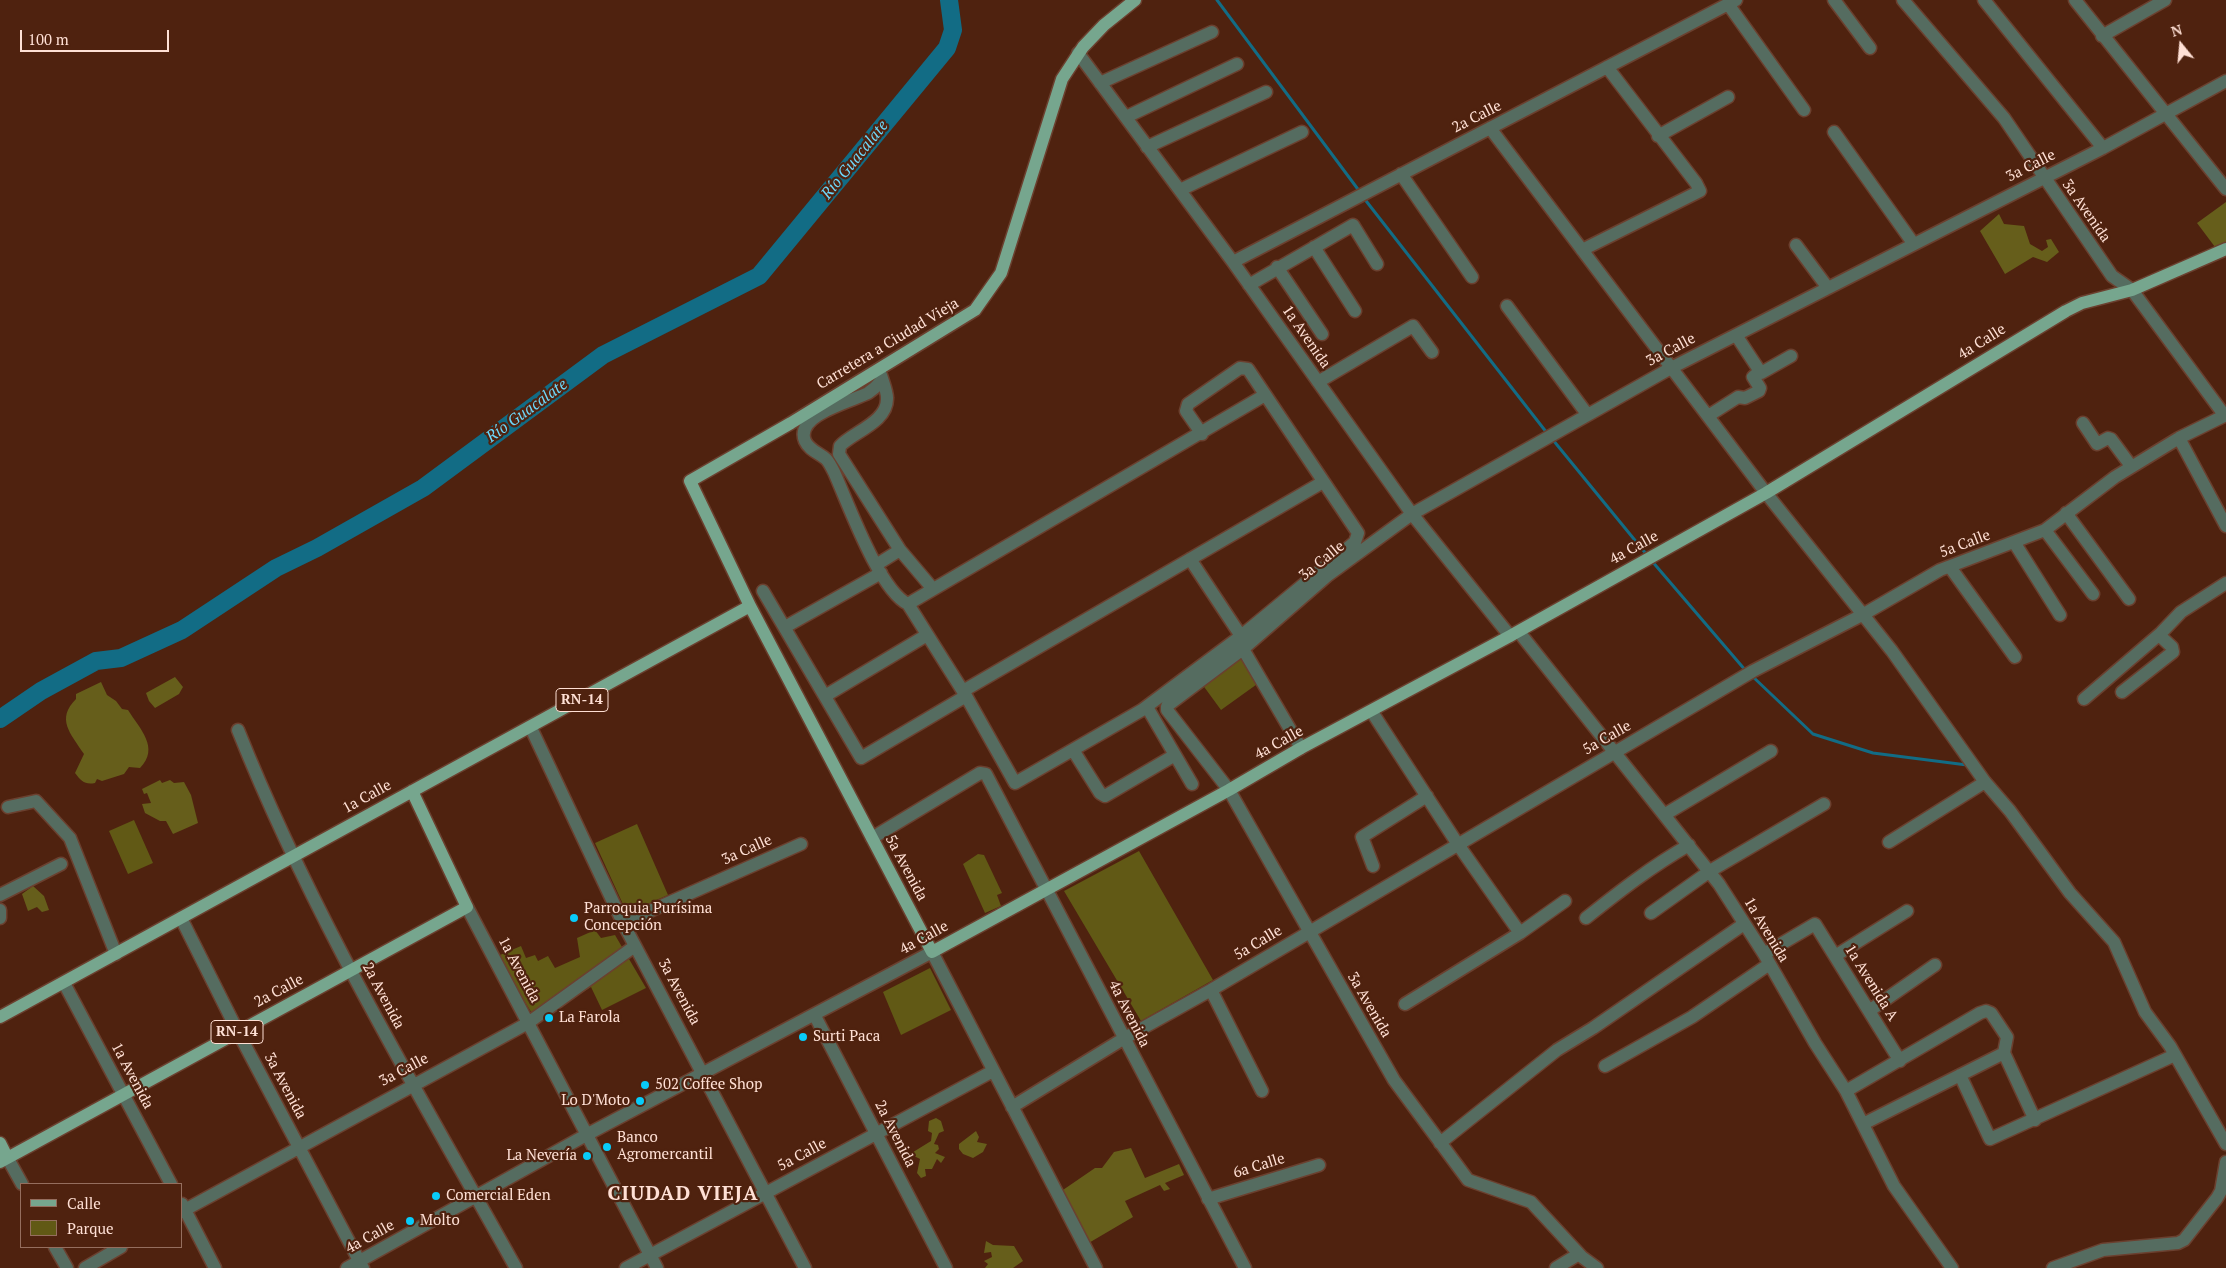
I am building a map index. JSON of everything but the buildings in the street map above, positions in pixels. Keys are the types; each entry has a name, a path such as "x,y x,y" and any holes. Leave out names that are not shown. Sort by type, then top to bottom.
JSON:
{"main road":[{"name":"Carretera a Ciudad Vieja","path":"690,481 881,374 975,310 1001,273 1062,79 1081,50 1104,25 1135,0"},
{"name":"4a Calle","path":"932,952 1229,790 1300,748 1372,712 1514,634 1766,493 2066,311 2082,303 2132,290 2226,249"},
{"name":"5a Avenida","path":"690,481 750,606 932,952"},
{"name":"1a Calle","path":"0,1017 412,791 531,728 750,606"},
{"name":"1a Avenida","path":"412,791 467,907"},
{"name":"2a Calle","path":"3,1160 467,907"},
{"path":"0,1143 3,1160"}],"street":[{"path":"1834,0 1870,48"},
{"name":"3a Avenida","path":"1903,0 2004,118 2043,178 2112,276 2132,290 2225,416"},
{"path":"1984,0 2103,148"},
{"path":"2075,0 2226,189"},
{"path":"2102,36 2165,0"},
{"path":"1732,2 1804,110"},
{"name":"2a Calle","path":"1233,262 1732,2"},
{"path":"1100,83 1212,32"},
{"name":"1a Avenida","path":"1081,50 1100,83 1233,262 1412,514 1710,871 1846,1091 1894,1186 1952,1268"},
{"path":"1126,117 1238,64"},
{"path":"1582,250 1700,191 1696,183 1658,136 1607,67"},
{"name":"3a Calle","path":"1167,706 1243,649 1327,576 1412,514 1671,368 2103,148 2226,81"},
{"path":"1148,146 1266,92"},
{"path":"1658,136 1728,97"},
{"path":"1490,128 1766,493 1864,614 1984,782 2010,811 2070,893 2114,942 2145,1012 2174,1055 2226,1144"},
{"path":"1180,190 1302,132"},
{"path":"1834,132 1913,244"},
{"path":"1401,174 1472,277"},
{"path":"1249,285 1277,267 1353,225 1377,264"},
{"path":"1796,244 1828,288"},
{"path":"1314,247 1355,311"},
{"path":"1277,267 1322,334"},
{"path":"1507,306 1587,414"},
{"path":"1318,382 1413,326 1432,352"},
{"path":"1736,335 1760,371"},
{"path":"1708,416 1738,397 1745,398 1759,391 1760,388 1753,377 1760,371 1762,373 1791,356"},
{"path":"881,374 868,393 818,415 811,420 805,429 805,440 812,450 827,460 878,569 899,600 908,604 928,635 964,693 1015,783 1147,707 1241,636 1355,542 1358,534 1248,370 1240,368 1188,404 1186,411 1202,434"},
{"path":"881,374 888,398 884,410 869,425 846,439 840,446 839,454 900,550 934,589"},
{"path":"908,604 1265,396"},
{"name":"5a Calle","path":"1012,1107 1123,1039 1211,990 1457,843 1749,673 1864,614 1940,570 2045,530 2131,466 2180,438 2225,416"},
{"path":"2083,423 2097,444 2105,439 2112,439 2131,466"},
{"path":"2180,438 2226,526"},
{"path":"763,590 861,758 964,693 1323,482"},
{"path":"2066,513 2129,599"},
{"path":"2045,530 2092,594"},
{"path":"2014,542 2060,615"},
{"path":"785,627 878,569 900,550"},
{"path":"1190,559 1241,636"},
{"path":"1950,567 2015,657"},
{"path":"2084,699 2159,635 2180,612 2226,583"},
{"path":"825,696 928,635"},
{"path":"2122,692 2173,652 2172,647 2159,635"},
{"path":"1243,649 1300,748"},
{"name":"3a Avenida","path":"1167,706 1167,710 1229,790 1308,932 1394,1080 1468,1180 1530,1202 1579,1254 1597,1268"},
{"path":"1147,707 1192,784"},
{"path":"1372,712 1457,843 1520,933"},
{"name":"3a Avenida","path":"531,728 623,923 704,1072 765,1194 805,1268"},
{"name":"2a Avenida","path":"238,730 292,857 412,1084 516,1268"},
{"path":"1073,750 1100,793 1105,796 1175,755"},
{"path":"1664,815 1771,751"},
{"name":"4a Avenida","path":"872,838 980,772 986,774 1208,1199 1241,1267"},
{"path":"1889,842 1984,782"},
{"path":"1373,866 1362,837 1427,796"},
{"path":"8,807 36,801 70,838 116,954"},
{"path":"1652,913 1710,871 1824,804"},
{"name":"3a Calle","path":"623,923 801,844"},
{"path":"1586,918 1655,864 1689,845"},
{"path":"0,895 61,864"},
{"path":"1405,1004 1520,933 1565,902"},
{"name":"1a Avenida","path":"467,907 657,1268"},
{"path":"0,910 0,918"},
{"path":"1835,956 1907,910"},
{"name":"3a Avenida","path":"181,918 238,1032 362,1265"},
{"path":"1440,1143 1557,1050 1593,1028 1744,924"},
{"name":"1a Avenida A","path":"1766,960 1812,924 1816,926 1900,1061"},
{"name":"3a Calle","path":"183,1208 528,1023 635,946"},
{"name":"4a Calle","path":"347,1268 362,1265 476,1196 588,1134 932,952"},
{"name":"5a Avenida","path":"932,952 992,1071 1096,1268"},
{"path":"1605,1066 1692,1017 1766,960"},
{"path":"1868,1011 1935,965"},
{"name":"1a Avenida","path":"64,983 170,1183"},
{"path":"1211,990 1262,1091"},
{"path":"1846,1091 1900,1061 1968,1018 1986,1011 1991,1013 2007,1037 2004,1052 2035,1120"},
{"name":"2a Avenida","path":"814,1016 946,1268"},
{"path":"1863,1124 1916,1095 2004,1052"},
{"path":"1960,1075 1989,1139 2035,1120 2174,1055"},
{"name":"5a Calle","path":"626,1268 992,1071"},
{"path":"3,1160 21,1183"},
{"path":"2053,1268 2103,1250 2178,1243 2184,1240 2217,1198 2226,1162"},
{"name":"6a Calle","path":"1208,1199 1319,1165"},
{"path":"183,1208 215,1268"},
{"path":"56,1248 67,1268"},
{"path":"85,1268 119,1248"},
{"path":"1556,1268 1579,1254"}],"green space":[{"path":"1242,655 1260,682 1221,710 1202,684"},
{"path":"134,820 153,863 128,874 109,831"},
{"path":"637,824 668,895 627,913 595,843"},
{"path":"1139,851 1213,980 1141,1021 1064,891"},
{"path":"978,854 984,855 1002,893 997,895 1001,906 985,913 963,864"},
{"path":"595,930 601,938 615,935 646,988 602,1010 591,987 537,1021 517,990 500,955 521,946 526,958 535,955 538,961 548,956 555,968 580,957 577,938"},
{"path":"930,968 951,1010 901,1035 883,992"}],"shaded area":[{"path":"2226,202 2226,243 2215,247 2197,223"},
{"path":"1999,214 2004,224 2024,226 2030,244 2042,251 2048,247 2046,240 2051,239 2059,252 2047,262 2033,257 2005,274 1980,231"},
{"path":"175,677 183,687 179,694 155,708 149,701 146,693"},
{"path":"101,682 107,695 116,701 122,709 128,710 138,724 146,739 148,753 146,761 140,768 129,767 124,774 102,781 97,779 95,783 86,783 75,773 84,754 67,726 67,713 76,699 76,694"},
{"path":"160,780 162,783 170,780 174,783 184,782 191,795 198,823 173,834 166,821 160,821 145,813 142,804 151,803 147,793 144,794 142,789"},
{"path":"33,886 44,896 49,910 42,912 37,907 28,911 22,894"},
{"path":"936,1118 941,1121 944,1131 939,1133 934,1144 938,1145 939,1149 935,1153 945,1157 941,1163 937,1159 932,1169 925,1169 926,1176 921,1178 917,1173 920,1159 910,1154 931,1141 932,1133 928,1131 929,1121"},
{"path":"976,1131 979,1137 977,1142 987,1144 983,1152 973,1158 963,1154 959,1149 959,1144"},
{"path":"1131,1148 1145,1178 1179,1164 1184,1175 1165,1183 1170,1189 1164,1191 1160,1185 1125,1201 1133,1217 1087,1244 1060,1192 1095,1168 1102,1168 1114,1152"},
{"path":"986,1241 993,1245 1014,1246 1023,1261 1013,1268 985,1268 988,1264 984,1261 992,1257 991,1252 984,1253"}],"waterway":[{"name":"Río Guacalate","path":"0,719 41,691 96,661 121,658 182,630 276,568 317,548 423,488 603,355 759,276 947,48 953,30 949,0"},
{"path":"1217,0 1360,192"},
{"path":"1363,197 1547,433"},
{"path":"1553,440 1647,555"},
{"path":"1651,560 1746,671"},
{"path":"1751,675 1813,734 1873,753 1967,765"}],"place":[{"name":"Parroquia Purísima Concepción","path":"574,918"},
{"name":"La Farola","path":"549,1018"},
{"name":"Surti Paca","path":"803,1037"},
{"name":"502 Coffee Shop","path":"645,1085"},
{"name":"Lo D'Moto","path":"640,1101"},
{"name":"Banco Agromercantil","path":"607,1147"},
{"name":"La Nevería","path":"587,1156"},
{"name":"Comercial Eden","path":"436,1196"},
{"name":"Molto","path":"410,1221"}],"district":[{"name":"CIUDAD VIEJA","path":"683,1194"}]}
